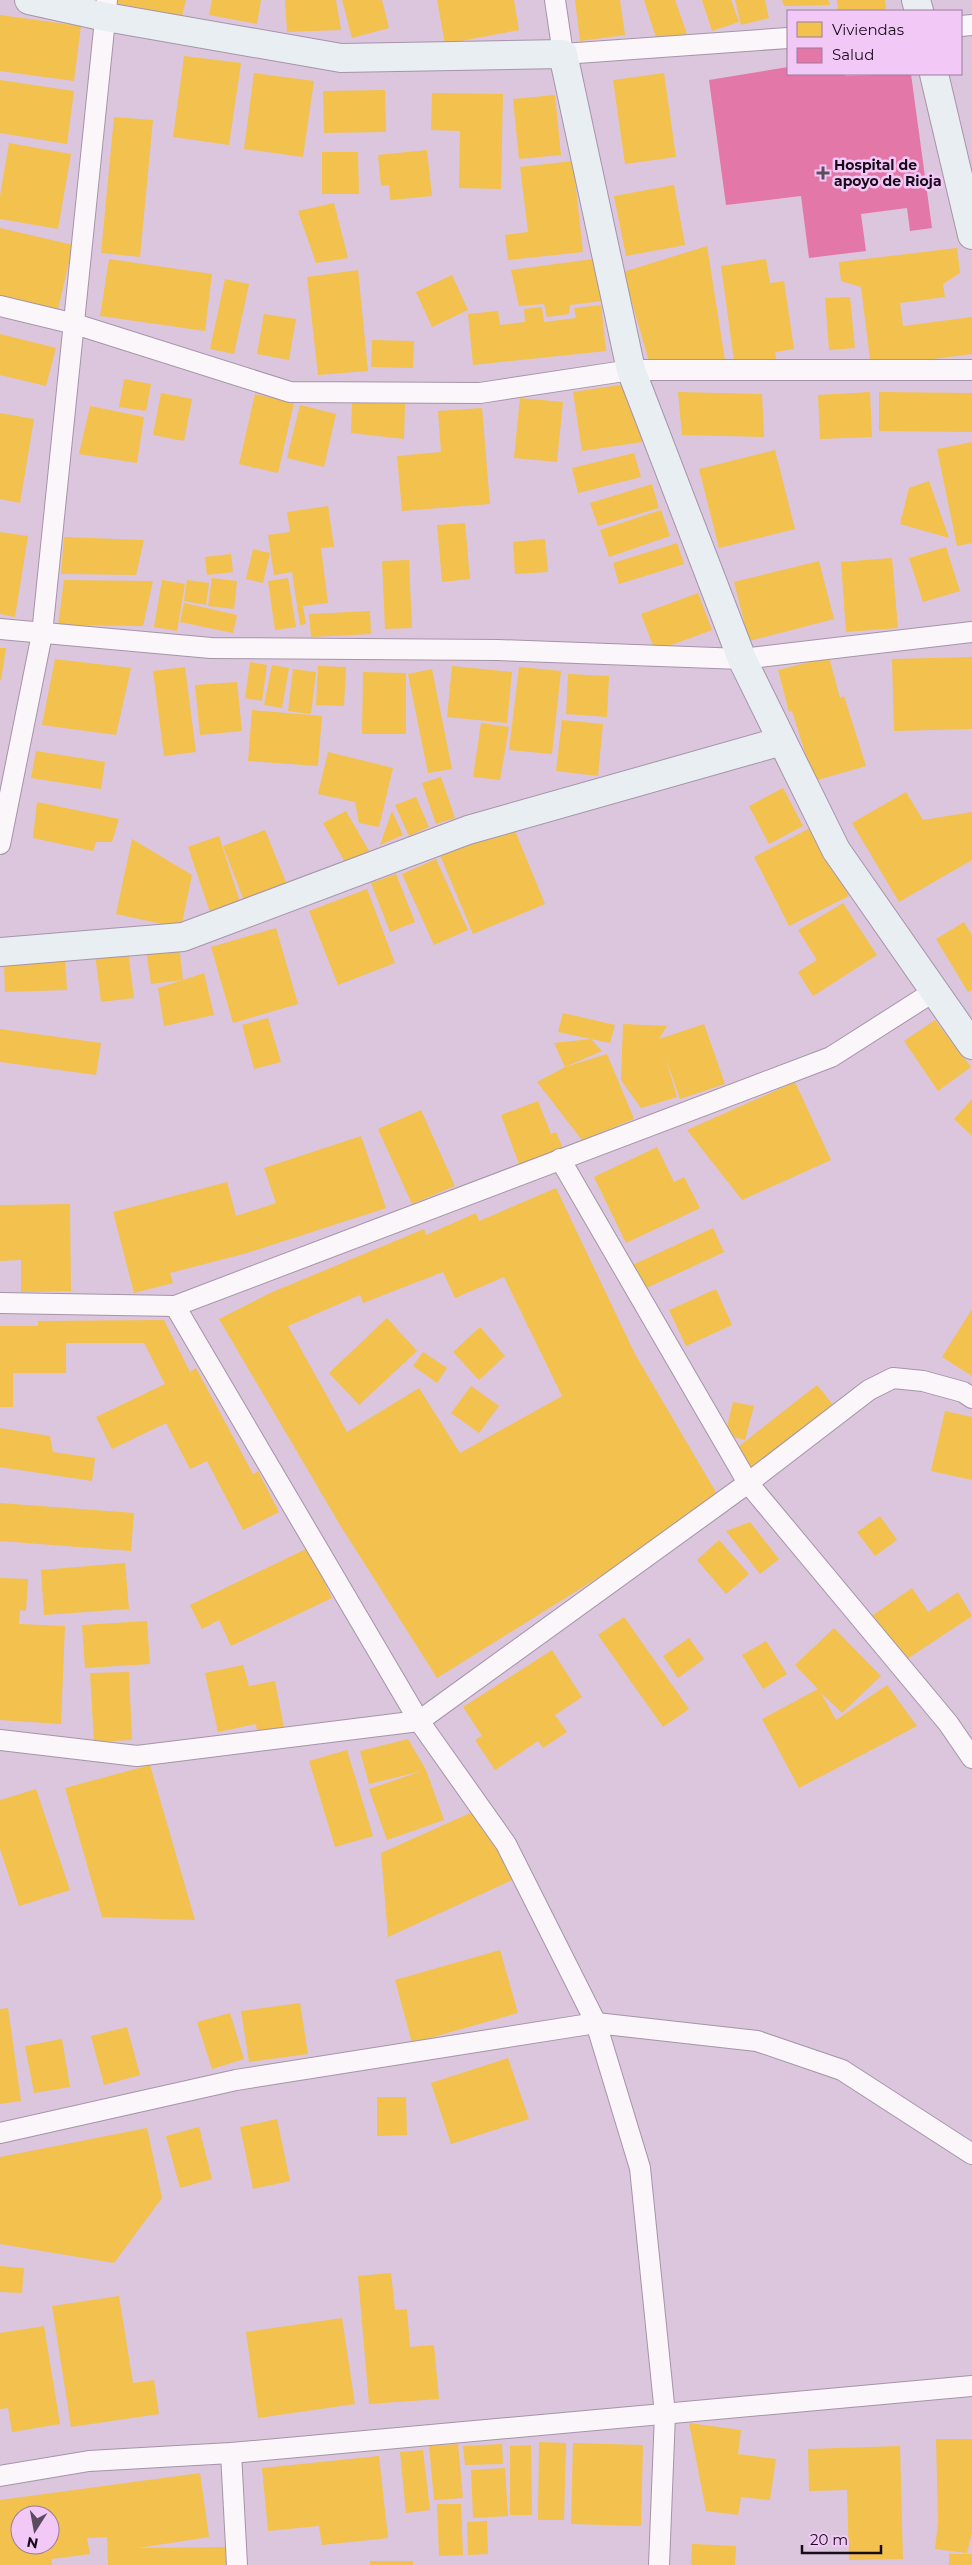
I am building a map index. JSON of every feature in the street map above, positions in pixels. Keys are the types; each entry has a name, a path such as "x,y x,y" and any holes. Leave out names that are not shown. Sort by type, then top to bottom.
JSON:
{"street":[{"path":"29,0 107,8 341,58 563,54 787,38"},
{"path":"555,0 563,54 631,370 742,659 836,850 933,992 972,1045"},
{"path":"0,844 42,634 76,324 107,8"},
{"path":"934,75 972,235"},
{"path":"0,306 76,324 290,392 480,393 631,370 972,370"},
{"path":"0,629 211,648 498,650 742,659 972,632"},
{"path":"0,952 183,937 468,830 782,741"},
{"path":"0,1302 175,1306 831,1057 933,992"},
{"path":"560,1159 748,1483 948,1723 972,1758"},
{"path":"175,1306 419,1721 506,1844 596,2023 640,2168 665,2414 659,2565"},
{"path":"0,1740 137,1756 419,1721 748,1483 869,1390 892,1378 923,1381 963,1392 972,1398"},
{"path":"0,2133 236,2080 596,2023 757,2041 842,2070 972,2154"},
{"path":"0,2476 89,2461 231,2453 972,2386"},
{"path":"231,2453 237,2565"}],"building: Viviendas":[{"path":"114,0 186,0 182,16 114,3"},
{"path":"212,0 261,0 257,24 209,15"},
{"path":"285,0 336,0 341,30 287,32"},
{"path":"342,0 382,0 389,28 352,38"},
{"path":"437,0 514,0 519,30 445,44"},
{"path":"575,0 620,0 625,35 580,41"},
{"path":"644,0 675,0 687,34 658,44"},
{"path":"702,0 731,0 739,22 712,31"},
{"path":"735,0 765,0 769,18 741,25"},
{"path":"782,0 828,0 830,5 784,6"},
{"path":"837,0 885,0 886,10 838,10"},
{"path":"0,15 81,26 74,81 0,71"},
{"path":"184,56 241,63 229,145 173,137"},
{"path":"254,73 314,81 303,157 244,149"},
{"path":"664,73 676,157 625,164 613,80"},
{"path":"0,80 74,91 67,144 0,133"},
{"path":"385,90 386,132 324,133 323,91"},
{"path":"432,93 503,94 501,189 459,188 460,131 431,130"},
{"path":"555,95 561,155 519,159 513,99"},
{"path":"114,117 153,120 140,257 101,253"},
{"path":"9,143 71,154 58,229 0,219 0,196"},
{"path":"427,150 432,196 390,200 389,185 381,186 378,155"},
{"path":"322,152 358,152 359,194 322,194"},
{"path":"573,161 583,252 508,260 505,235 528,232 520,167"},
{"path":"674,185 685,245 626,256 614,196"},
{"path":"334,203 348,258 316,263 298,211"},
{"path":"0,228 73,245 58,309 0,296"},
{"path":"707,246 725,360 650,364 623,272"},
{"path":"957,248 960,273 943,284 945,297 900,303 903,326 972,317 972,354 871,367 861,287 841,281 839,262"},
{"path":"109,259 212,274 205,331 100,316"},
{"path":"593,259 602,301 570,305 569,314 547,317 544,304 519,306 511,270"},
{"path":"766,259 770,283 784,281 794,349 775,352 777,362 735,368 721,266"},
{"path":"358,270 368,371 318,375 307,277"},
{"path":"452,275 468,310 432,327 416,292"},
{"path":"225,279 249,284 234,354 210,349"},
{"path":"850,297 855,348 829,350 825,298"},
{"path":"601,305 606,351 473,365 468,314 498,311 500,325 525,322 524,309 542,307 544,322 576,318 574,308"},
{"path":"264,314 296,319 289,360 257,354"},
{"path":"0,334 56,348 46,386 0,375"},
{"path":"372,340 414,341 413,368 371,367"},
{"path":"124,379 151,384 146,411 119,407"},
{"path":"633,383 642,442 582,451 573,392"},
{"path":"678,392 762,394 764,437 682,435"},
{"path":"870,392 872,437 820,439 818,395"},
{"path":"879,392 972,393 972,432 879,431"},
{"path":"161,393 192,399 184,441 153,435"},
{"path":"255,394 294,403 278,473 239,464"},
{"path":"520,398 563,402 557,462 514,458"},
{"path":"352,403 405,404 404,439 351,433"},
{"path":"300,405 336,414 324,467 287,458"},
{"path":"90,406 144,417 137,463 79,454"},
{"path":"482,408 490,504 402,511 397,456 441,452 438,411"},
{"path":"0,413 34,419 20,503 0,499"},
{"path":"972,442 972,543 957,546 937,449"},
{"path":"775,450 795,529 719,548 699,469"},
{"path":"634,453 641,477 578,493 572,468"},
{"path":"929,481 949,538 900,524 909,488"},
{"path":"652,484 659,508 598,526 590,503"},
{"path":"328,506 334,547 321,548 328,603 303,606 306,624 300,625 292,572 274,575 268,535 290,532 287,512"},
{"path":"661,510 670,536 609,557 600,530"},
{"path":"465,523 470,579 442,582 437,525"},
{"path":"0,532 28,536 15,617 0,614"},
{"path":"64,537 144,540 136,575 61,574"},
{"path":"545,539 548,572 515,574 513,542"},
{"path":"677,543 684,564 619,584 613,563"},
{"path":"946,547 960,591 923,602 909,558"},
{"path":"253,549 270,553 263,583 246,579"},
{"path":"231,554 233,572 207,575 205,557"},
{"path":"892,558 898,628 846,632 841,562"},
{"path":"409,560 412,628 385,629 382,561"},
{"path":"819,561 834,619 749,641 734,582"},
{"path":"212,578 237,581 234,609 208,606"},
{"path":"288,578 296,627 275,630 268,581"},
{"path":"64,580 153,581 143,626 58,625"},
{"path":"162,580 185,584 177,631 154,627"},
{"path":"187,580 209,583 206,605 184,601"},
{"path":"698,593 712,630 655,651 641,614"},
{"path":"184,603 237,615 233,633 180,622"},
{"path":"370,611 371,634 311,637 309,614"},
{"path":"0,648 6,648 1,680 0,680"},
{"path":"829,657 840,698 844,696 866,766 814,781 792,711 789,712 778,670"},
{"path":"972,657 972,729 894,731 892,659"},
{"path":"55,659 131,668 116,735 42,725"},
{"path":"250,662 267,665 262,701 245,698"},
{"path":"272,665 289,668 282,708 264,705"},
{"path":"318,666 346,667 344,706 316,705"},
{"path":"452,666 512,672 507,723 447,717"},
{"path":"185,667 196,752 164,756 153,671"},
{"path":"519,667 561,671 552,754 509,750"},
{"path":"293,669 316,672 311,714 288,711"},
{"path":"432,669 452,769 428,773 408,674"},
{"path":"363,672 406,673 406,734 362,734"},
{"path":"568,674 609,676 607,717 566,714"},
{"path":"237,682 242,731 200,735 195,685"},
{"path":"252,710 322,716 318,766 248,761"},
{"path":"562,720 603,724 598,776 556,771"},
{"path":"481,723 509,727 500,780 473,777"},
{"path":"36,751 105,762 101,789 31,778"},
{"path":"328,752 393,768 379,827 359,823 355,802 318,794"},
{"path":"441,777 455,818 436,824 422,783"},
{"path":"783,788 803,826 769,844 749,806"},
{"path":"906,792 923,820 972,812 972,860 899,902 852,823"},
{"path":"416,797 429,827 409,836 395,805"},
{"path":"37,802 119,819 112,842 96,842 93,851 33,838"},
{"path":"346,811 369,851 346,864 323,823"},
{"path":"392,811 403,835 380,845"},
{"path":"513,826 545,904 473,934 440,855"},
{"path":"814,826 849,896 789,926 754,857"},
{"path":"265,830 289,890 246,906 223,846"},
{"path":"219,836 241,905 211,915 188,847"},
{"path":"132,839 192,875 181,928 116,914"},
{"path":"436,859 468,930 434,945 402,874"},
{"path":"396,874 415,922 390,932 371,883"},
{"path":"367,889 395,963 338,985 309,911"},
{"path":"843,903 877,955 813,996 798,972 817,960 798,930"},
{"path":"964,922 972,935 972,990 968,992 936,939"},
{"path":"276,928 298,1004 233,1023 211,947"},
{"path":"179,946 183,980 151,984 146,950"},
{"path":"128,950 134,998 101,1002 95,954"},
{"path":"65,959 67,990 5,992 4,961"},
{"path":"204,973 214,1015 164,1026 158,988"},
{"path":"563,1013 615,1025 610,1043 558,1032"},
{"path":"268,1018 281,1062 254,1069 242,1025"},
{"path":"935,1020 971,1067 938,1091 904,1041"},
{"path":"623,1024 667,1026 659,1039 704,1024 725,1084 680,1099 665,1056 677,1097 641,1108 621,1080"},
{"path":"0,1029 101,1043 96,1075 0,1062"},
{"path":"591,1039 602,1051 565,1067 554,1043"},
{"path":"607,1054 634,1119 582,1140 537,1082 565,1067"},
{"path":"795,1082 831,1160 742,1200 687,1130"},
{"path":"972,1099 972,1136 954,1119"},
{"path":"538,1101 551,1134 556,1132 564,1151 520,1167 501,1115"},
{"path":"421,1110 455,1186 412,1204 378,1129"},
{"path":"361,1136 386,1208 247,1253 170,1273 173,1283 134,1293 113,1212 227,1182 236,1216 276,1203 264,1168"},
{"path":"657,1147 674,1182 684,1177 700,1208 626,1243 594,1177"},
{"path":"556,1188 635,1354 721,1501 437,1678 340,1525 219,1319 270,1293 424,1229 426,1235 476,1213 479,1221","holes":["443,1272 455,1298 504,1277 562,1396 460,1453 419,1388 347,1432 288,1326 360,1295 363,1303"]},
{"path":"70,1204 71,1291 21,1292 21,1260 0,1261 0,1205"},
{"path":"713,1228 724,1252 640,1291 628,1267"},
{"path":"716,1289 732,1325 686,1346 669,1310"},
{"path":"972,1309 972,1376 942,1357"},
{"path":"387,1318 417,1351 359,1405 329,1373"},
{"path":"164,1320 190,1372 196,1368 253,1474 258,1471 279,1512 243,1530 207,1461 190,1469 166,1423 112,1449 96,1417 165,1384 144,1343 66,1343 66,1373 13,1373 13,1407 0,1407 0,1326 38,1326 38,1321"},
{"path":"480,1327 505,1356 479,1380 453,1352"},
{"path":"423,1352 447,1368 437,1383 413,1366"},
{"path":"817,1385 834,1406 750,1471 734,1450"},
{"path":"471,1386 499,1406 479,1433 451,1413"},
{"path":"733,1402 754,1406 745,1440 725,1435"},
{"path":"945,1411 972,1417 972,1480 931,1471"},
{"path":"0,1428 50,1436 53,1452 95,1458 92,1481 0,1467"},
{"path":"0,1503 134,1513 131,1551 0,1541"},
{"path":"880,1516 897,1540 875,1556 857,1532"},
{"path":"750,1522 779,1559 760,1574 726,1531"},
{"path":"719,1540 749,1574 726,1594 697,1560"},
{"path":"308,1548 332,1598 231,1646 219,1620 202,1629 190,1605"},
{"path":"125,1563 129,1609 44,1615 41,1570"},
{"path":"0,1578 28,1579 26,1611 20,1610 19,1624 65,1626 61,1724 0,1720"},
{"path":"912,1588 928,1612 958,1592 972,1616 904,1661 873,1615"},
{"path":"624,1617 689,1709 663,1727 598,1635"},
{"path":"147,1621 150,1664 85,1668 82,1625"},
{"path":"834,1628 881,1676 842,1713 821,1693 836,1720 887,1685 917,1726 799,1788 762,1719 818,1689 795,1665"},
{"path":"689,1638 704,1659 678,1678 663,1656"},
{"path":"766,1641 787,1674 763,1689 742,1655"},
{"path":"552,1650 582,1697 555,1715 567,1732 543,1748 538,1741 495,1770 475,1740 482,1736 463,1707"},
{"path":"243,1665 249,1686 275,1681 284,1728 257,1732 256,1724 218,1732 205,1673"},
{"path":"129,1672 132,1740 94,1742 90,1673"},
{"path":"408,1739 426,1770 444,1820 387,1840 369,1789 422,1771 369,1784 360,1751"},
{"path":"347,1750 373,1836 335,1847 309,1761"},
{"path":"150,1765 195,1920 102,1917 65,1788"},
{"path":"36,1789 70,1890 19,1906 0,1849 0,1800"},
{"path":"479,1809 512,1880 388,1937 381,1853"},
{"path":"500,1950 518,2013 412,2043 395,1980"},
{"path":"300,2003 308,2054 249,2062 241,2011"},
{"path":"8,2008 21,2101 0,2104 0,2009"},
{"path":"230,2013 244,2059 212,2069 197,2022"},
{"path":"127,2027 140,2075 104,2085 91,2036"},
{"path":"62,2039 70,2087 34,2093 25,2046"},
{"path":"508,2058 529,2119 451,2144 431,2083"},
{"path":"377,2097 406,2097 407,2135 377,2136"},
{"path":"277,2119 290,2181 253,2189 240,2127"},
{"path":"199,2127 212,2179 180,2188 166,2136"},
{"path":"147,2128 162,2198 114,2263 0,2244 0,2157"},
{"path":"0,2266 24,2268 22,2293 0,2292"},
{"path":"391,2273 395,2310 407,2309 410,2347 434,2345 439,2399 369,2404 358,2276"},
{"path":"119,2296 133,2383 154,2380 159,2414 71,2427 52,2306"},
{"path":"342,2318 355,2404 258,2418 246,2332"},
{"path":"44,2326 60,2424 12,2432 8,2408 0,2409 0,2333"},
{"path":"689,2423 741,2430 738,2454 776,2459 770,2500 741,2497 738,2515 706,2511"},
{"path":"936,2439 972,2439 972,2532 967,2553 935,2549 938,2523"},
{"path":"539,2442 566,2443 564,2520 538,2520"},
{"path":"573,2443 643,2445 641,2526 571,2524"},
{"path":"458,2444 463,2498 434,2500 429,2446"},
{"path":"502,2444 503,2464 465,2465 463,2446"},
{"path":"531,2445 532,2515 510,2515 510,2446"},
{"path":"900,2446 903,2559 849,2560 847,2490 809,2491 808,2449"},
{"path":"423,2450 430,2510 406,2513 400,2452"},
{"path":"379,2456 388,2538 322,2545 319,2526 268,2531 262,2468"},
{"path":"505,2468 508,2516 473,2518 471,2470"},
{"path":"200,2473 209,2537 138,2548 226,2547 226,2565 108,2565 107,2537 87,2538 90,2554 51,2559 52,2565 0,2565 0,2500"},
{"path":"437,2504 461,2504 463,2555 439,2556"},
{"path":"487,2521 488,2554 468,2555 467,2522"},
{"path":"692,2544 736,2546 735,2565 691,2565"},
{"path":"949,2554 972,2554 972,2565 949,2565"},
{"path":"370,2561 413,2561 413,2565 370,2565"}],"building: Salud":[{"name":"Hospital de apoyo de Rioja","path":"787,67 787,75 911,75 932,228 910,231 907,208 861,214 866,251 809,258 801,196 726,205 709,80"}],"place":[{"name":"Hospital de apoyo de Rioja","path":"823,173"}]}
